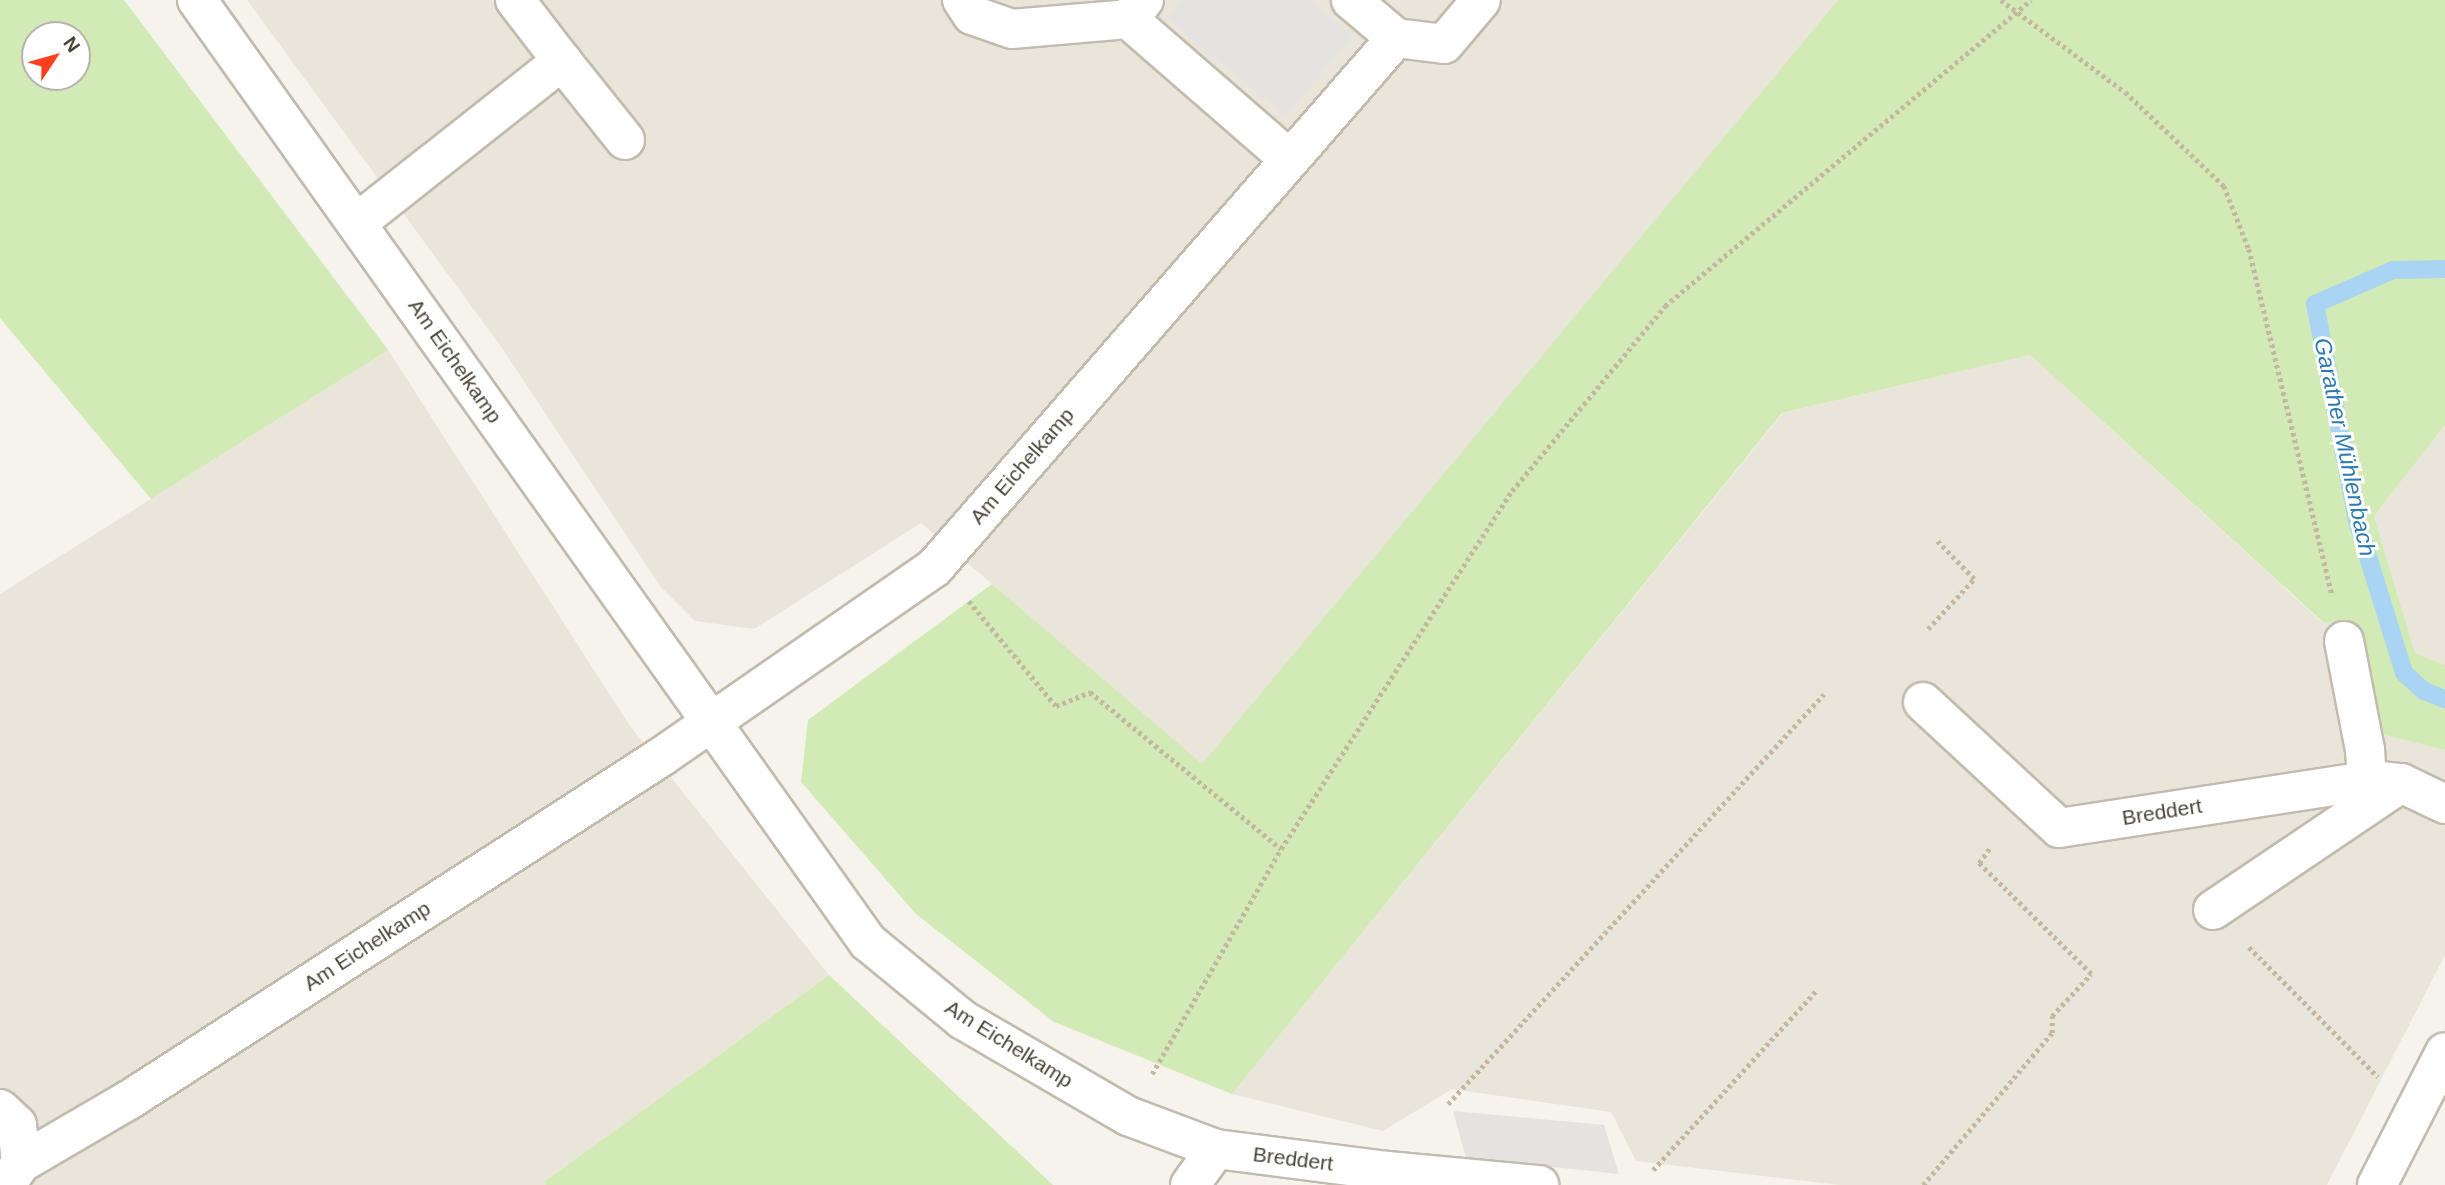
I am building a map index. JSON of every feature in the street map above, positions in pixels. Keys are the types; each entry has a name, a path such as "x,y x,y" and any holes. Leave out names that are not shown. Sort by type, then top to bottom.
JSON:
{"street":[{"name":"Am Eichelkamp","path":"197,0 358,222 868,943 975,1028 1128,1116 1216,1149"},
{"path":"515,0 625,139"},
{"path":"962,0 972,15 1012,29 1136,9 1289,159"},
{"path":"1351,0 1396,38 1444,44 1481,0"},
{"name":"Am Eichelkamp","path":"13,1174 711,724 934,568 1396,38"},
{"path":"358,222 562,61"},
{"path":"2344,641 2365,750 2384,782 2445,804"},
{"name":"Breddert","path":"1923,702 2059,828 2384,782"},
{"path":"2213,909 2384,782"},
{"path":"2377,1185 2445,1052"},
{"name":"Am Eichelkamp","path":"0,1109 17,1125 13,1174"},
{"path":"1191,1185 1216,1149"},
{"name":"Breddert","path":"1216,1149 1388,1171 1539,1185"}],"path":[{"path":"2001,0 2125,92 2224,186 2249,249 2344,641"},
{"path":"1150,1076 1281,849 1511,491 1665,306 2031,0"},
{"path":"1928,629 1974,579 1937,541"},
{"path":"961,592 1056,706 1090,692 1281,849"},
{"path":"1448,1104 1824,694"},
{"path":"1923,1185 2052,1033 2052,1016 2091,974 1979,863 1990,848"},
{"path":"2213,909 2373,1074 2382,1079"},
{"path":"1653,1170 1815,991"}],"shaded area":[{"path":"247,0 1838,0 1202,765 921,523 754,629 695,621 660,586 502,348"},
{"path":"1181,0 1310,0 1353,35 1286,117 1166,18"},
{"path":"388,350 630,726 829,975 544,1182 546,1185 0,1185 0,594"},
{"path":"2030,355 2323,623 2351,622 2384,735 2445,750 2445,955 2327,1185 1840,1185 1636,1161 1611,1112 1452,1089 1383,1131 1232,1094 1783,413"},
{"path":"2445,425 2445,665 2415,653 2374,516"},
{"path":"1453,1111 1604,1125 1619,1174 1466,1158"}],"green space":[{"path":"0,0 124,0 388,350 151,499 0,318"},
{"path":"1838,0 2445,0 2445,425 2374,516 2415,653 2445,665 2445,750 2384,735 2351,622 2324,623 2030,355 1782,413 1232,1094 1054,1022 916,914 801,782 808,720 992,584 1202,764"},
{"path":"829,975 1053,1185 546,1185 544,1182"}],"waterway":[{"name":"Garather Mühlenbach","path":"2445,269 2393,270 2315,304 2357,521 2404,673 2424,691 2445,699"}]}
